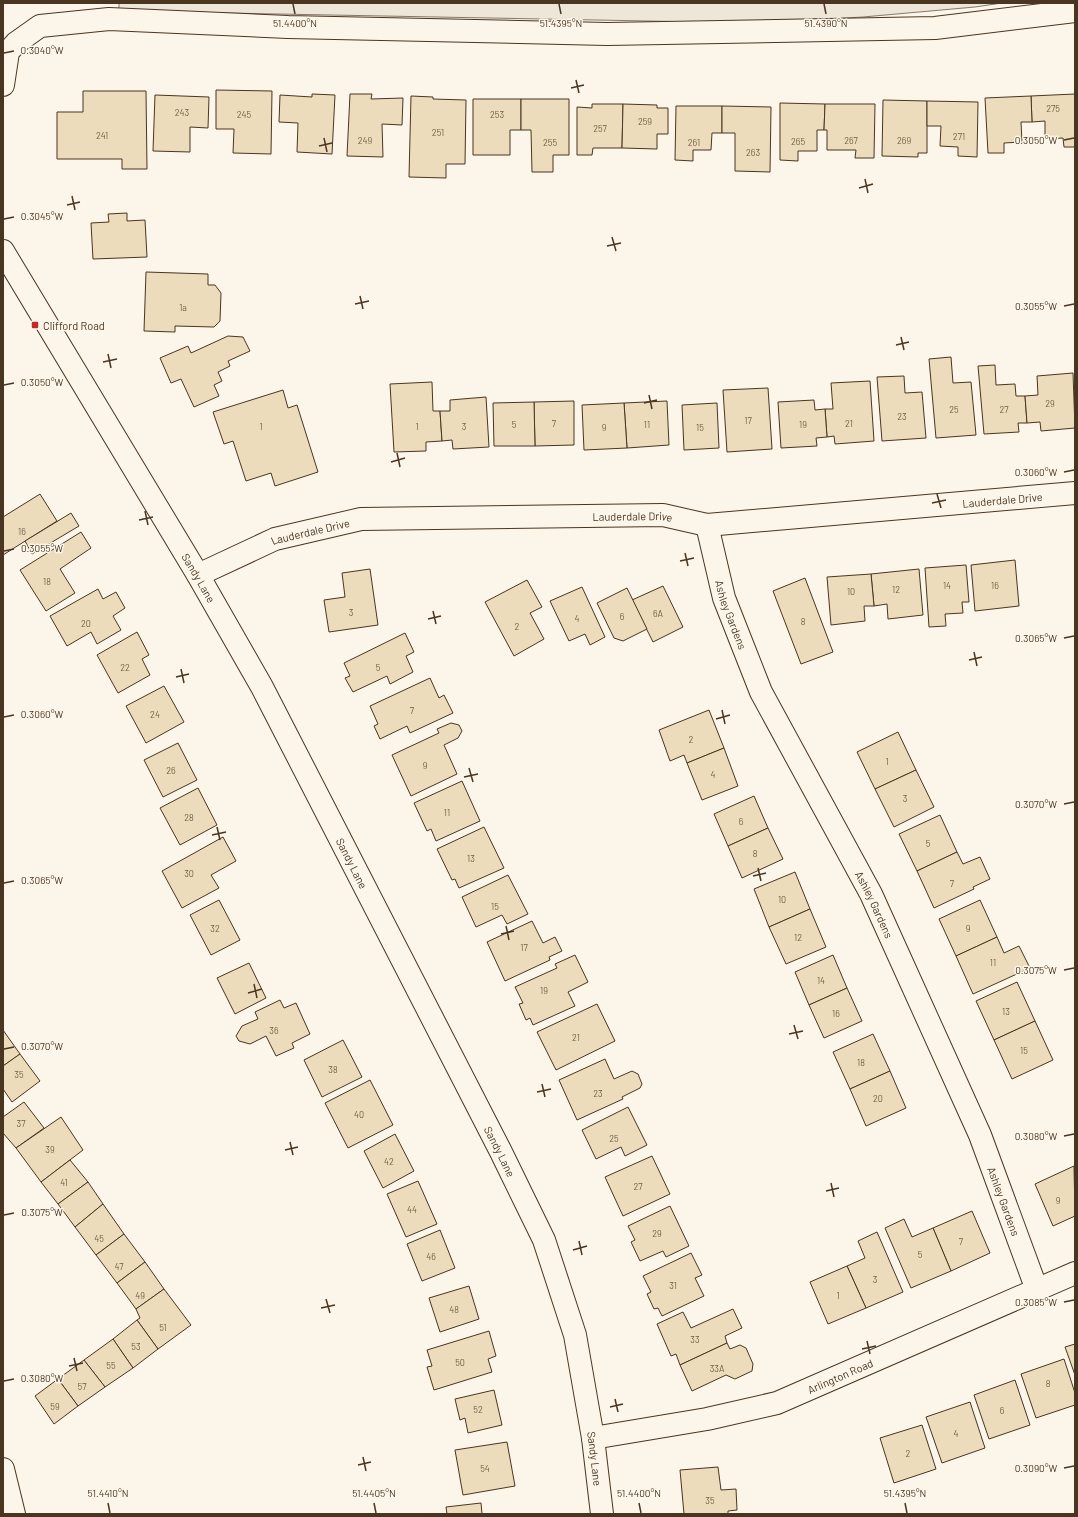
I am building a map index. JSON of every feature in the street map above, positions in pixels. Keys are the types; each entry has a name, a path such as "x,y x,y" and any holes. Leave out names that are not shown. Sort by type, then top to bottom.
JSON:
{"street":[{"path":"3,85 8,52 16,43 40,26 109,19 288,27 607,34 936,28 1075,11"},
{"name":"Sandy Lane","path":"3,251 198,575 262,687 501,1152 544,1240 575,1335 593,1438 602,1514"},
{"name":"Lauderdale Drive","path":"198,575 275,539 361,519 663,515 707,525 1075,493"},
{"name":"Ashley Gardens","path":"707,525 724,598 761,692 871,894 980,1135 1036,1290"},
{"name":"Arlington Road","path":"593,1438 707,1420 777,1403 1075,1273"},
{"path":"3,1469 14,1514"}],"shaded area":[{"path":"119,3 1002,3 975,7 863,17 754,23 119,11"}],"building":[{"path":"216,90 272,91 271,154 233,153 234,129 216,129"},
{"path":"83,91 146,91 147,169 122,169 122,159 57,159 57,112 83,112"},
{"path":"312,94 335,95 332,154 297,152 298,123 279,122 280,95 312,97"},
{"path":"350,94 372,94 371,99 403,98 402,125 382,124 383,157 347,156"},
{"path":"1075,94 1075,147 1064,147 1063,138 1045,139 1045,121 1032,122 1031,96"},
{"path":"155,95 209,97 208,128 190,127 190,152 153,151"},
{"path":"411,96 433,97 433,99 466,100 465,164 446,164 446,178 409,177"},
{"path":"1031,96 1032,122 1021,122 1022,142 1004,143 1004,153 988,153 985,98"},
{"path":"473,99 521,99 521,130 510,130 510,155 473,155"},
{"path":"521,99 569,99 569,155 553,155 553,172 532,172 531,130 521,130"},
{"path":"883,100 927,101 927,153 918,153 918,157 882,156"},
{"path":"927,101 978,102 977,157 958,156 958,147 940,146 941,126 927,126"},
{"path":"780,103 825,104 824,130 817,130 817,151 798,151 798,161 780,160"},
{"path":"592,104 623,104 622,148 593,148 592,155 577,155 577,107 592,108"},
{"path":"623,104 657,105 657,108 668,108 668,134 657,134 657,149 622,148"},
{"path":"825,104 875,104 874,158 855,158 856,150 827,150 827,130 824,130"},
{"path":"676,106 722,106 722,133 712,133 711,150 693,150 693,161 675,160"},
{"path":"722,106 771,107 770,172 735,171 735,133 722,133"},
{"path":"127,213 127,221 145,220 147,257 93,259 91,223 109,222 108,214"},
{"path":"146,272 208,274 208,285 215,285 221,293 220,321 214,327 175,326 175,332 144,331"},
{"path":"228,336 243,337 250,351 228,361 230,366 218,372 222,381 214,385 219,396 194,407 181,379 171,383 160,358 188,346 191,353"},
{"path":"951,357 953,383 971,382 976,435 936,438 929,359"},
{"path":"995,365 996,385 1015,384 1016,396 1025,396 1027,423 1018,423 1019,432 984,434 978,366"},
{"path":"1073,373 1075,428 1041,431 1040,422 1027,423 1025,396 1038,395 1037,376"},
{"path":"904,376 905,393 922,392 926,438 882,441 877,377"},
{"path":"870,381 874,441 835,444 834,436 827,437 825,409 833,409 831,383"},
{"path":"432,382 433,411 440,411 442,441 426,442 426,451 394,452 390,384"},
{"path":"768,388 772,449 727,452 723,390"},
{"path":"283,390 288,408 297,405 318,472 275,486 271,473 246,481 233,441 224,444 213,412"},
{"path":"486,397 489,447 453,449 452,440 442,441 440,411 450,411 450,400"},
{"path":"814,400 815,410 825,409 827,437 816,438 817,446 781,448 778,402"},
{"path":"574,401 574,445 535,446 534,402"},
{"path":"667,401 669,445 627,448 624,403"},
{"path":"534,402 535,446 494,446 493,403"},
{"path":"624,403 627,448 584,450 582,405"},
{"path":"717,403 719,448 684,450 682,405"},
{"path":"40,494 57,521 3,555 3,517"},
{"path":"71,513 79,526 32,554 25,541"},
{"path":"81,532 91,548 60,569 75,593 46,611 20,570"},
{"path":"1015,560 1019,606 975,611 971,565"},
{"path":"966,565 969,602 962,602 963,613 945,614 946,626 929,627 925,568"},
{"path":"370,569 378,625 329,632 324,600 345,597 342,573"},
{"path":"919,569 923,615 888,619 887,604 874,606 871,574"},
{"path":"871,574 874,606 864,606 865,621 831,625 827,577"},
{"path":"805,578 833,652 801,664 773,591"},
{"path":"527,580 542,607 530,613 544,639 514,656 485,602"},
{"path":"663,586 683,627 653,642 632,600"},
{"path":"582,587 605,637 590,645 585,634 569,641 550,601"},
{"path":"627,588 647,629 623,641 614,638 597,603"},
{"path":"98,589 103,599 116,592 125,608 113,616 121,630 97,644 91,632 67,646 50,616"},
{"path":"137,632 149,655 142,659 150,675 118,693 97,655"},
{"path":"405,633 414,652 406,656 413,672 390,684 387,676 353,692 345,678 350,676 344,663"},
{"path":"430,678 439,698 444,695 453,713 410,733 407,726 380,739 374,726 378,724 370,706"},
{"path":"164,686 184,722 146,743 126,706"},
{"path":"709,710 724,748 687,763 684,755 670,761 659,730"},
{"path":"451,723 459,725 462,731 458,738 444,745 457,774 411,796 392,755 439,733 437,729"},
{"path":"898,732 916,770 875,789 857,752"},
{"path":"178,743 197,780 163,797 144,760"},
{"path":"724,748 738,786 702,800 687,763"},
{"path":"916,770 934,807 894,827 875,789"},
{"path":"462,781 480,821 436,841 431,829 427,831 414,803"},
{"path":"198,788 217,825 180,845 160,808"},
{"path":"754,796 768,828 728,846 714,814"},
{"path":"940,815 957,852 917,871 899,834"},
{"path":"484,827 504,868 459,888 455,879 452,880 437,849"},
{"path":"768,828 783,859 742,878 728,846"},
{"path":"223,837 236,861 211,875 219,888 182,908 162,871"},
{"path":"957,852 963,864 980,857 990,879 973,887 974,889 934,908 917,871"},
{"path":"795,872 810,909 769,927 754,889"},
{"path":"508,875 528,914 507,924 502,915 476,927 462,897"},
{"path":"219,900 240,940 211,955 190,915"},
{"path":"980,900 997,937 956,956 939,919"},
{"path":"810,909 826,947 786,964 769,927"},
{"path":"532,921 543,943 555,937 562,951 549,957 550,960 505,981 487,942"},
{"path":"997,937 1004,953 1019,946 1030,968 973,994 956,956"},
{"path":"575,955 588,982 568,992 575,1006 533,1025 530,1018 526,1020 519,1004 523,1003 515,987 557,968 555,964"},
{"path":"833,955 847,988 809,1005 795,972"},
{"path":"249,963 266,998 235,1014 217,978"},
{"path":"1017,982 1035,1021 994,1040 976,1001"},
{"path":"847,988 862,1021 824,1038 809,1005"},
{"path":"280,1000 284,1008 296,1003 310,1034 292,1043 294,1048 276,1056 266,1036 250,1044 239,1041 236,1036 242,1026 258,1019 255,1012"},
{"path":"597,1004 615,1041 556,1070 537,1032"},
{"path":"1035,1021 1053,1060 1012,1079 994,1040"},
{"path":"3,1030 20,1054 3,1066"},
{"path":"873,1034 890,1071 850,1089 833,1052"},
{"path":"343,1040 362,1077 322,1097 304,1060"},
{"path":"20,1054 40,1081 12,1102 3,1089 3,1066"},
{"path":"605,1059 614,1079 632,1071 638,1074 642,1084 640,1088 622,1097 623,1099 577,1120 559,1080"},
{"path":"890,1071 906,1108 866,1126 850,1089"},
{"path":"370,1080 393,1125 348,1148 325,1103"},
{"path":"24,1102 44,1128 16,1148 3,1133 3,1117"},
{"path":"628,1107 647,1145 625,1156 621,1147 596,1159 582,1130"},
{"path":"61,1117 83,1150 41,1182 16,1148"},
{"path":"395,1134 414,1171 383,1188 364,1151"},
{"path":"652,1156 670,1194 623,1216 605,1177"},
{"path":"70,1160 88,1182 58,1204 41,1182"},
{"path":"1074,1166 1075,1216 1053,1226 1035,1184"},
{"path":"418,1181 437,1224 406,1237 387,1194"},
{"path":"88,1182 103,1204 75,1227 58,1204"},
{"path":"103,1204 124,1234 96,1255 75,1227"},
{"path":"670,1206 689,1246 666,1257 663,1251 640,1261 631,1242 635,1240 628,1226"},
{"path":"972,1211 990,1253 951,1271 933,1228"},
{"path":"904,1219 912,1237 933,1228 951,1271 911,1288 885,1228"},
{"path":"440,1230 455,1268 422,1281 407,1244"},
{"path":"877,1232 903,1292 866,1308 847,1266 865,1258 858,1241"},
{"path":"124,1234 145,1262 117,1283 96,1255"},
{"path":"691,1253 702,1275 695,1278 704,1296 662,1316 658,1308 654,1309 647,1294 651,1292 643,1276"},
{"path":"145,1262 164,1289 136,1309 117,1283"},
{"path":"847,1266 866,1308 828,1324 810,1282"},
{"path":"469,1286 479,1319 440,1332 429,1298"},
{"path":"164,1289 191,1325 158,1349 137,1320 140,1318 136,1309"},
{"path":"733,1309 742,1328 725,1336 727,1343 680,1365 676,1354 671,1356 657,1324 683,1312 691,1328"},
{"path":"137,1320 158,1349 133,1368 113,1339"},
{"path":"489,1331 496,1356 488,1359 492,1372 434,1390 427,1367 432,1366 427,1350"},
{"path":"113,1339 133,1368 105,1387 84,1360"},
{"path":"727,1343 730,1349 740,1345 746,1348 753,1364 752,1371 735,1379 726,1375 692,1391 680,1365"},
{"path":"1075,1344 1075,1375 1065,1347"},
{"path":"1064,1359 1075,1393 1075,1405 1036,1418 1021,1374"},
{"path":"84,1360 105,1387 78,1406 58,1379"},
{"path":"58,1379 78,1406 54,1424 35,1396"},
{"path":"1015,1380 1030,1425 989,1439 974,1395"},
{"path":"494,1390 502,1425 468,1433 465,1418 460,1420 455,1399"},
{"path":"970,1402 985,1448 942,1463 926,1417"},
{"path":"922,1425 936,1469 894,1483 880,1438"},
{"path":"507,1442 515,1486 463,1495 455,1450"},
{"path":"718,1467 721,1490 736,1489 737,1510 728,1511 728,1514 684,1514 680,1470"},
{"path":"481,1503 482,1514 447,1514 446,1507"}],"place":[{"name":"Clifford Road","path":"35,325"}]}
